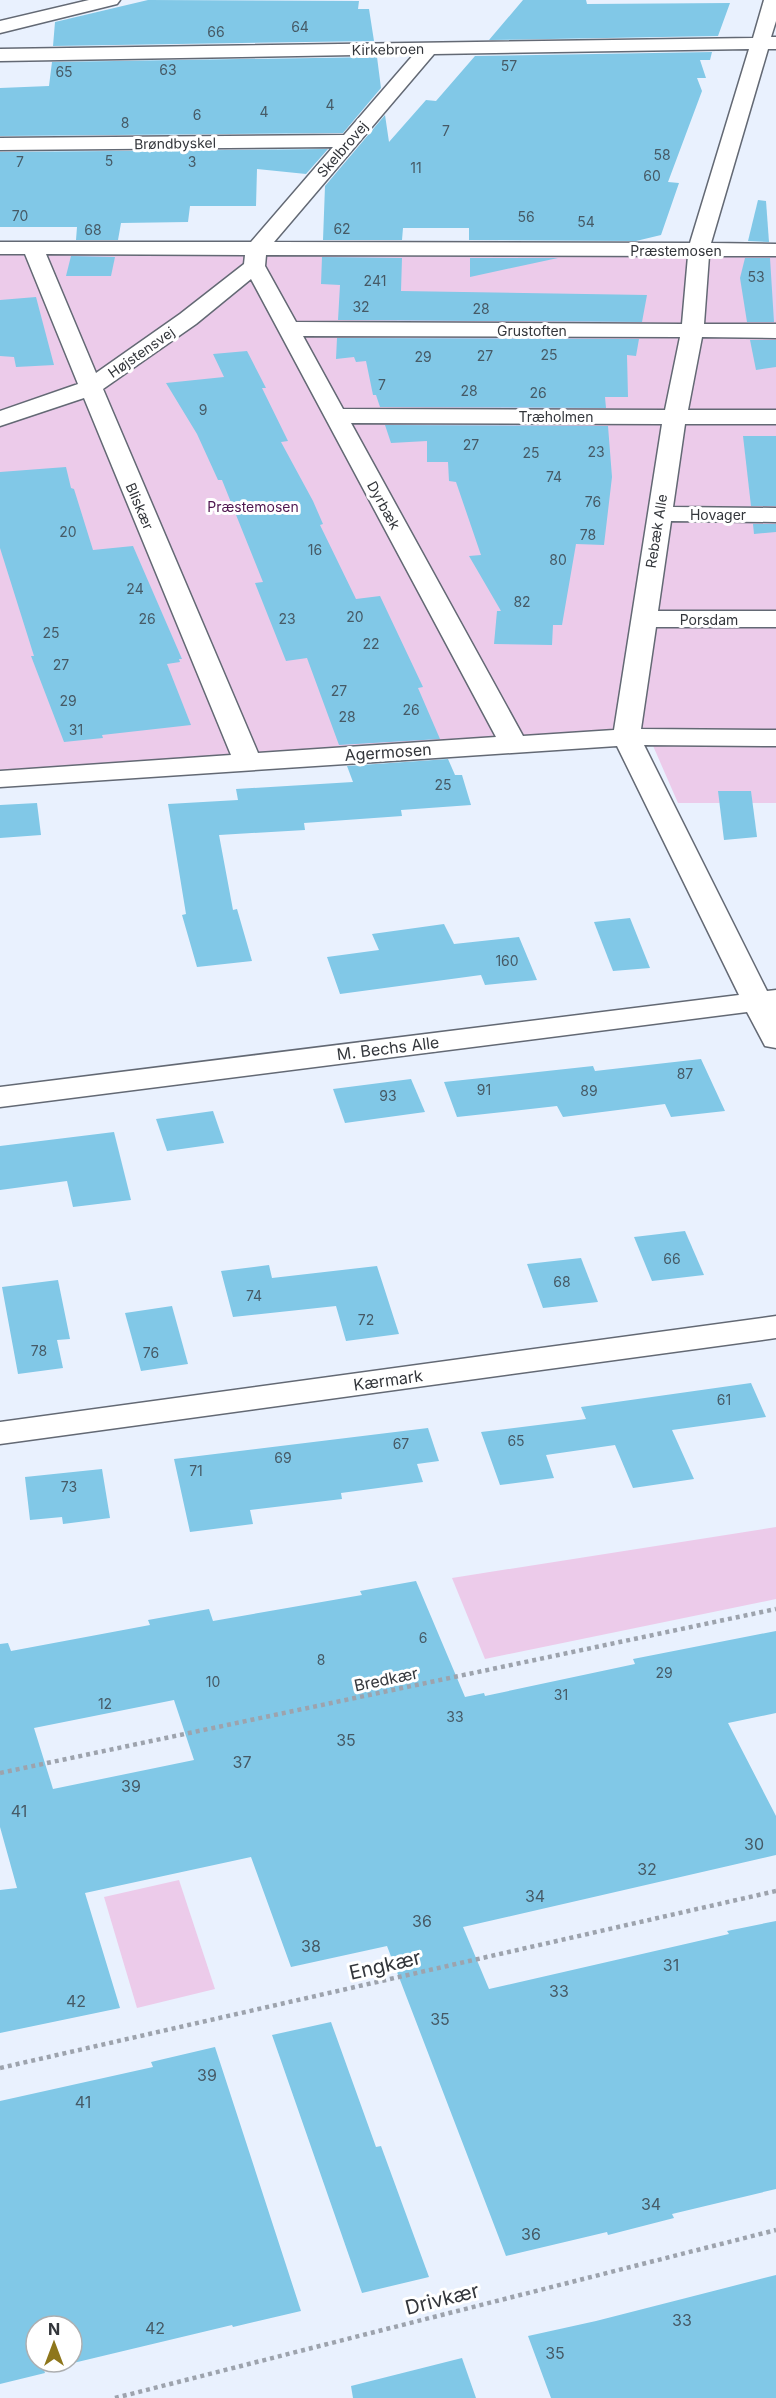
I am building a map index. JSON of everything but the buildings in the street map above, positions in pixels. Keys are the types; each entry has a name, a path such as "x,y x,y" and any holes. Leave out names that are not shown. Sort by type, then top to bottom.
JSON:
{"street":[{"path":"0,27 111,0"},
{"name":"Rebæk Alle","path":"626,737 659,514 692,331 699,250 768,43 774,0"},
{"name":"Kirkebroen","path":"0,55 768,43"},
{"name":"Skelbrovej","path":"255,258 349,141 429,48"},
{"name":"Brøndbyskel","path":"0,144 349,141"},
{"name":"Præstemosen","path":"0,248 255,258 776,250"},
{"name":"Bliskær","path":"33,249 248,762"},
{"name":"Dyrbæk","path":"255,258 288,329 513,743"},
{"name":"Højstensvej","path":"0,419 90,388 188,319 255,258"},
{"name":"Grustoften","path":"288,329 776,332"},
{"name":"Træholmen","path":"335,416 776,417"},
{"name":"Hovager","path":"659,514 776,515"},
{"name":"Porsdam","path":"643,619 776,619"},
{"path":"626,737 767,1000 776,1039"},
{"name":"Agermosen","path":"0,779 626,737 776,738"},
{"name":"M. Bechs Alle","path":"0,1096 767,1000"},
{"name":"Kærmark","path":"0,1433 776,1327"}],"path":[{"name":"Bredkær","path":"0,1773 776,1609"},
{"name":"Engkær","path":"0,2068 776,1892"},
{"name":"Drivkær","path":"115,2398 776,2230"}],"green space":[{"name":"Præstemosen","path":"0,254 776,257 776,803 678,803 647,732 0,772"},
{"path":"776,1527 776,1599 485,1659 452,1578"},
{"path":"179,1880 215,1989 137,2008 104,1897"}]}
